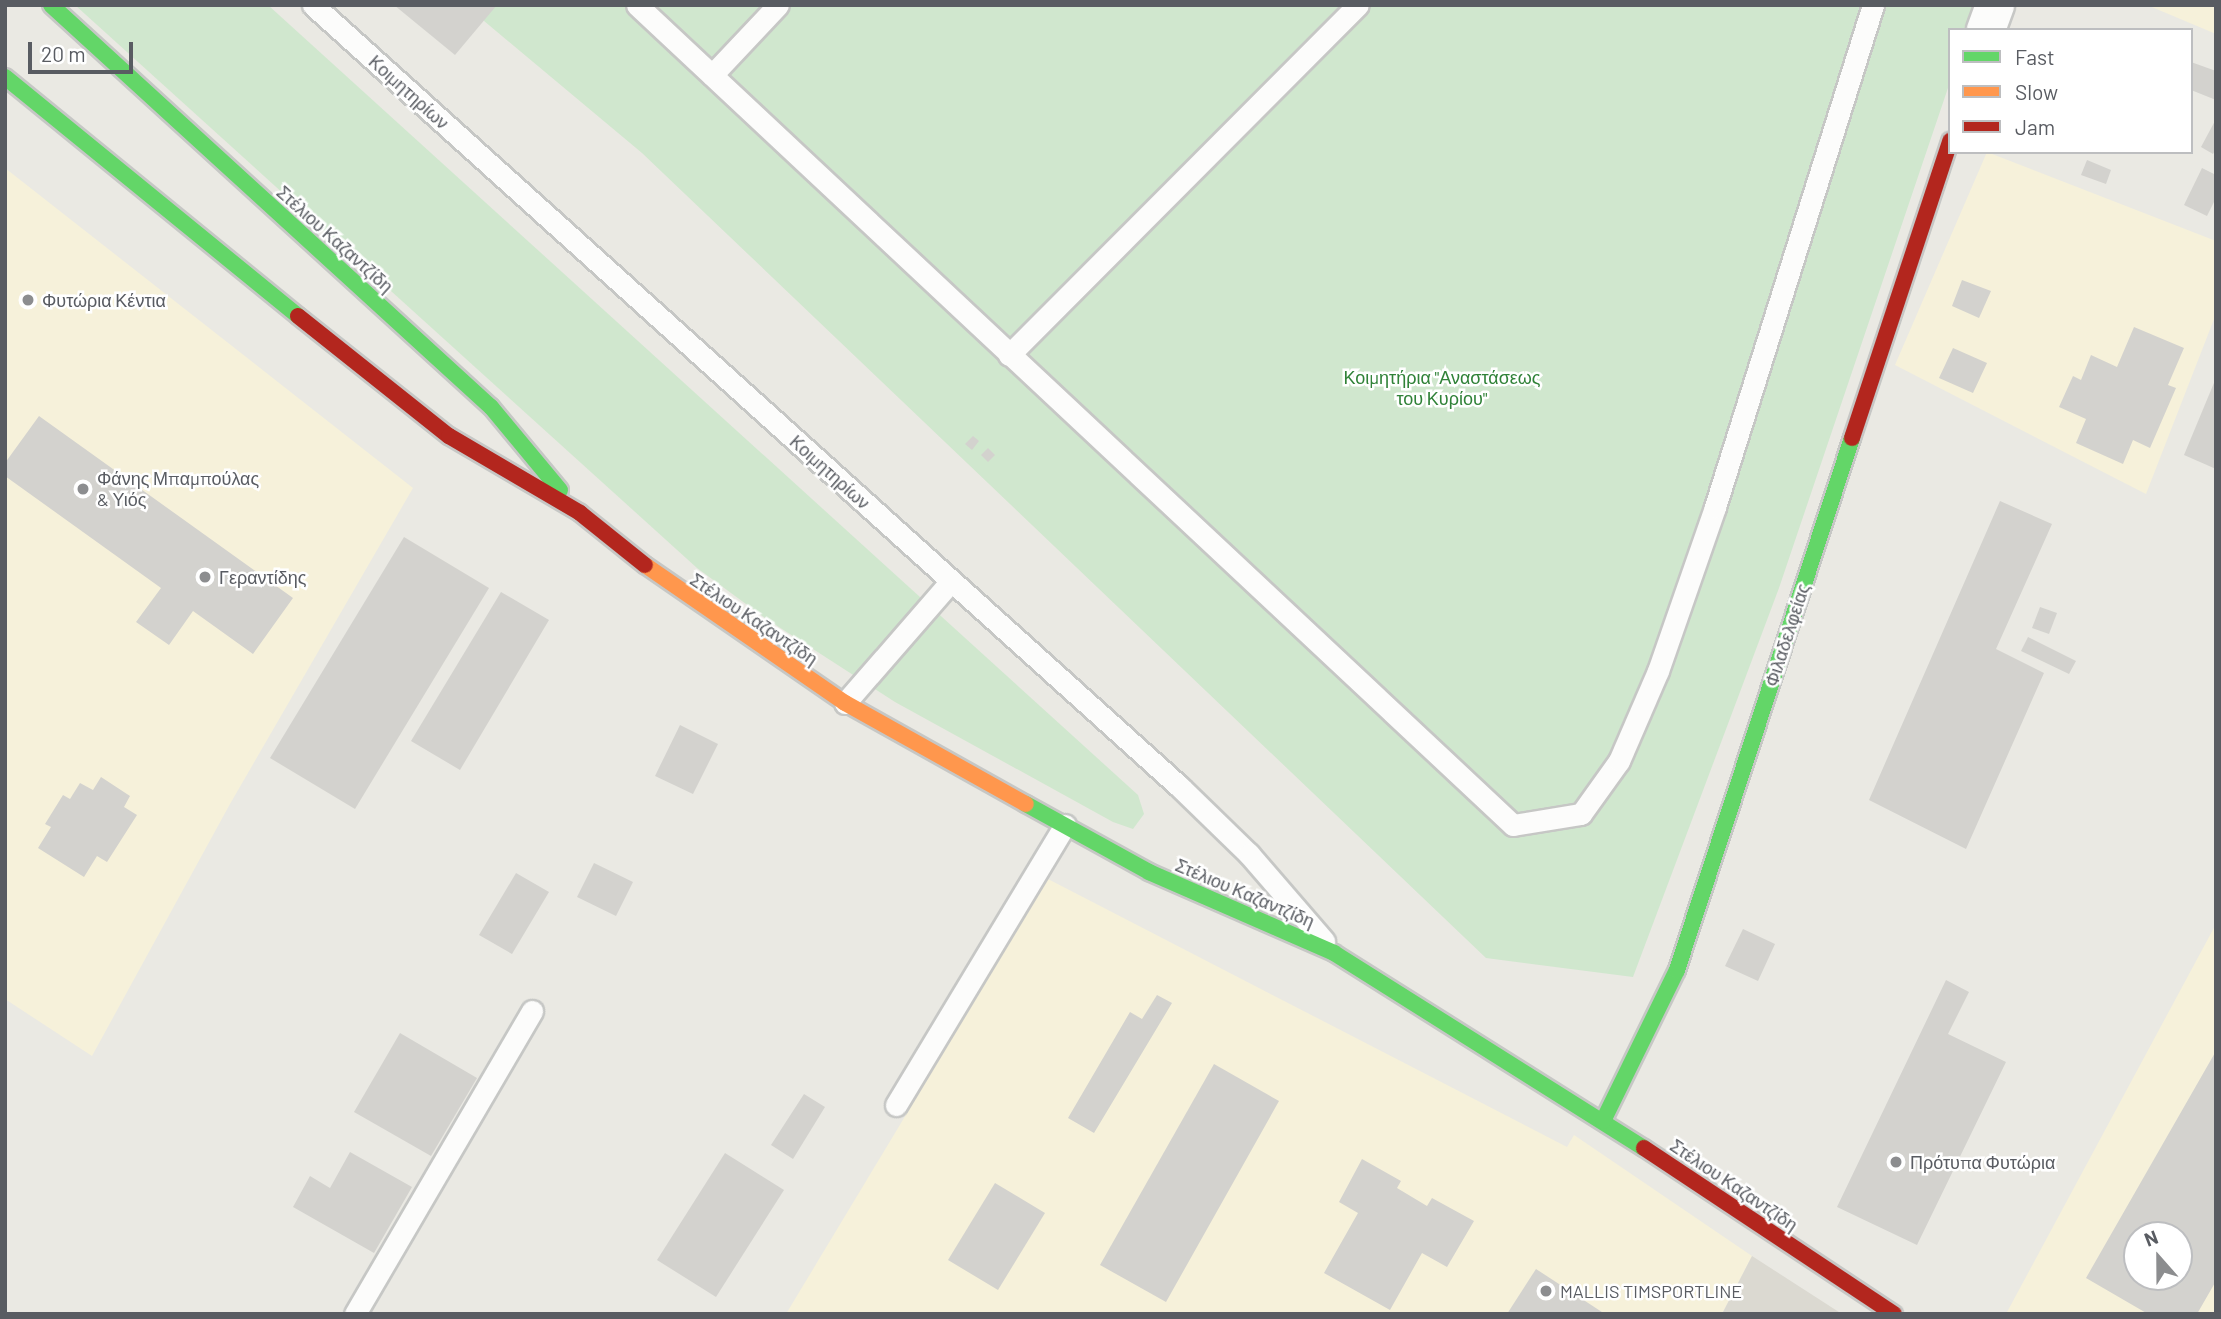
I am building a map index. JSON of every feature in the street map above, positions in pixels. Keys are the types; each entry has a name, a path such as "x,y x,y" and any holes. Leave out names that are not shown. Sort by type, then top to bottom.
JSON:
{"main road":[{"name":"Στέλιου Καζαντζίδη","path":"51,5 491,407 580,513"},
{"name":"Στέλιου Καζαντζίδη","path":"5,77 141,192 449,436 580,513 671,586 845,703 1149,872 1334,953 1603,1121 1894,1314"},
{"name":"Φιλαδελφείας","path":"1603,1121 1676,970 1948,147"}],"street":[{"path":"1987,28 1994,5"}],"lane":[{"name":"Κοιμητηρίων","path":"313,5 1190,797 1249,855 1334,953"},
{"path":"637,5 1513,825 1581,814 1619,761 1658,671 1716,507 1873,5"},
{"path":"712,75 778,5"},
{"path":"1009,355 1358,5"},
{"path":"845,703 951,581"},
{"path":"896,1105 1065,825"},
{"path":"355,1314 532,1011"}],"shaded area":[{"path":"2147,5 2216,5 2216,34"},
{"path":"1986,154 1992,154 2216,241 2216,314 2146,494 1895,365"},
{"path":"5,168 413,488 230,804 92,1056 5,999"},
{"path":"1048,879 1567,1147 1574,1135 1752,1256 1722,1314 786,1314"},
{"path":"2216,924 2216,1314 2006,1314"},
{"path":"1752,1256 1842,1314 1722,1314"}],"green space":[{"path":"75,5 268,5 1138,795 1144,814 1133,829 1113,822 895,702 765,618 697,568"},
{"name":"Κοιμητήρια \"Αναστάσεως του Κυρίου\"","path":"465,5 1976,5 1968,28 1948,28 1948,88 1779,588 1633,977 1486,958 642,153"}],"building":[{"path":"394,5 497,5 455,55"},
{"path":"2193,63 2216,71 2216,100 2193,91"},
{"path":"2216,119 2216,149 2213,154 2201,147"},
{"path":"2087,160 2111,170 2106,184 2081,175"},
{"path":"2202,168 2216,175 2216,198 2207,216 2184,205"},
{"path":"1962,280 1991,291 1979,318 1952,306"},
{"path":"2134,327 2184,348 2168,385 2176,388 2150,448 2133,440 2123,464 2076,443 2086,419 2059,407 2073,376 2081,380 2091,355 2117,367"},
{"path":"1953,348 1987,363 1973,393 1939,378"},
{"path":"2216,378 2216,469 2184,455"},
{"path":"39,416 293,598 253,654 193,611 169,645 136,622 161,588 5,476 5,463"},
{"path":"973,436 979,441 972,450 965,444"},
{"path":"988,448 995,455 988,462 981,455"},
{"path":"2000,501 2052,524 1996,649 2044,673 1966,849 1869,800"},
{"path":"404,537 489,588 355,809 270,758"},
{"path":"501,592 549,620 460,770 411,741"},
{"path":"2040,607 2057,613 2049,634 2032,628"},
{"path":"2028,637 2076,661 2069,674 2021,651"},
{"path":"680,725 718,744 693,794 655,776"},
{"path":"101,777 130,796 124,807 137,815 107,862 97,856 84,877 38,848 51,827 45,824 63,795 70,799 80,783 93,790"},
{"path":"594,863 633,882 616,916 577,897"},
{"path":"516,873 549,892 512,954 479,935"},
{"path":"1743,929 1775,944 1758,981 1725,966"},
{"path":"1946,980 1969,992 1948,1034 2006,1062 1917,1245 1837,1207"},
{"path":"1157,995 1172,1003 1094,1133 1068,1118 1130,1012 1142,1019"},
{"path":"400,1033 477,1078 431,1156 354,1112"},
{"path":"2216,1051 2216,1281 2197,1314 2148,1314 2086,1278"},
{"path":"1214,1064 1279,1101 1166,1302 1100,1265"},
{"path":"804,1094 825,1107 793,1159 771,1145"},
{"path":"350,1152 412,1187 374,1253 293,1207 310,1176 330,1188"},
{"path":"725,1153 784,1190 716,1297 657,1260"},
{"path":"1362,1159 1401,1181 1397,1188 1427,1206 1432,1198 1474,1221 1447,1267 1422,1253 1390,1310 1324,1273 1358,1213 1339,1202"},
{"path":"995,1183 1045,1213 998,1290 948,1260"},
{"name":"MALLIS TIMSPORTLINE","path":"1536,1269 1605,1314 1507,1314"}],"traffic: fast":[{"path":"51,5 491,407 560,490"},
{"path":"5,77 298,316"},
{"path":"1603,1121 1677,970 1852,438"},
{"path":"1026,804 1149,872 1334,953 1644,1148"}],"traffic: slow":[{"path":"645,565 845,703 1026,804"}],"traffic: jam":[{"path":"1852,438 1948,147"},
{"path":"298,316 449,436 580,513 645,565"},
{"path":"1644,1148 1894,1314"}],"place":[{"name":"Φυτώρια Κέντια","path":"28,300"},
{"name":"Φάνης Μπαμπούλας & Υιός","path":"83,489"},
{"name":"Γεραντίδης","path":"205,577"},
{"name":"Πρότυπα Φυτώρια","path":"1896,1162"},
{"name":"MALLIS TIMSPORTLINE","path":"1546,1291"}]}
